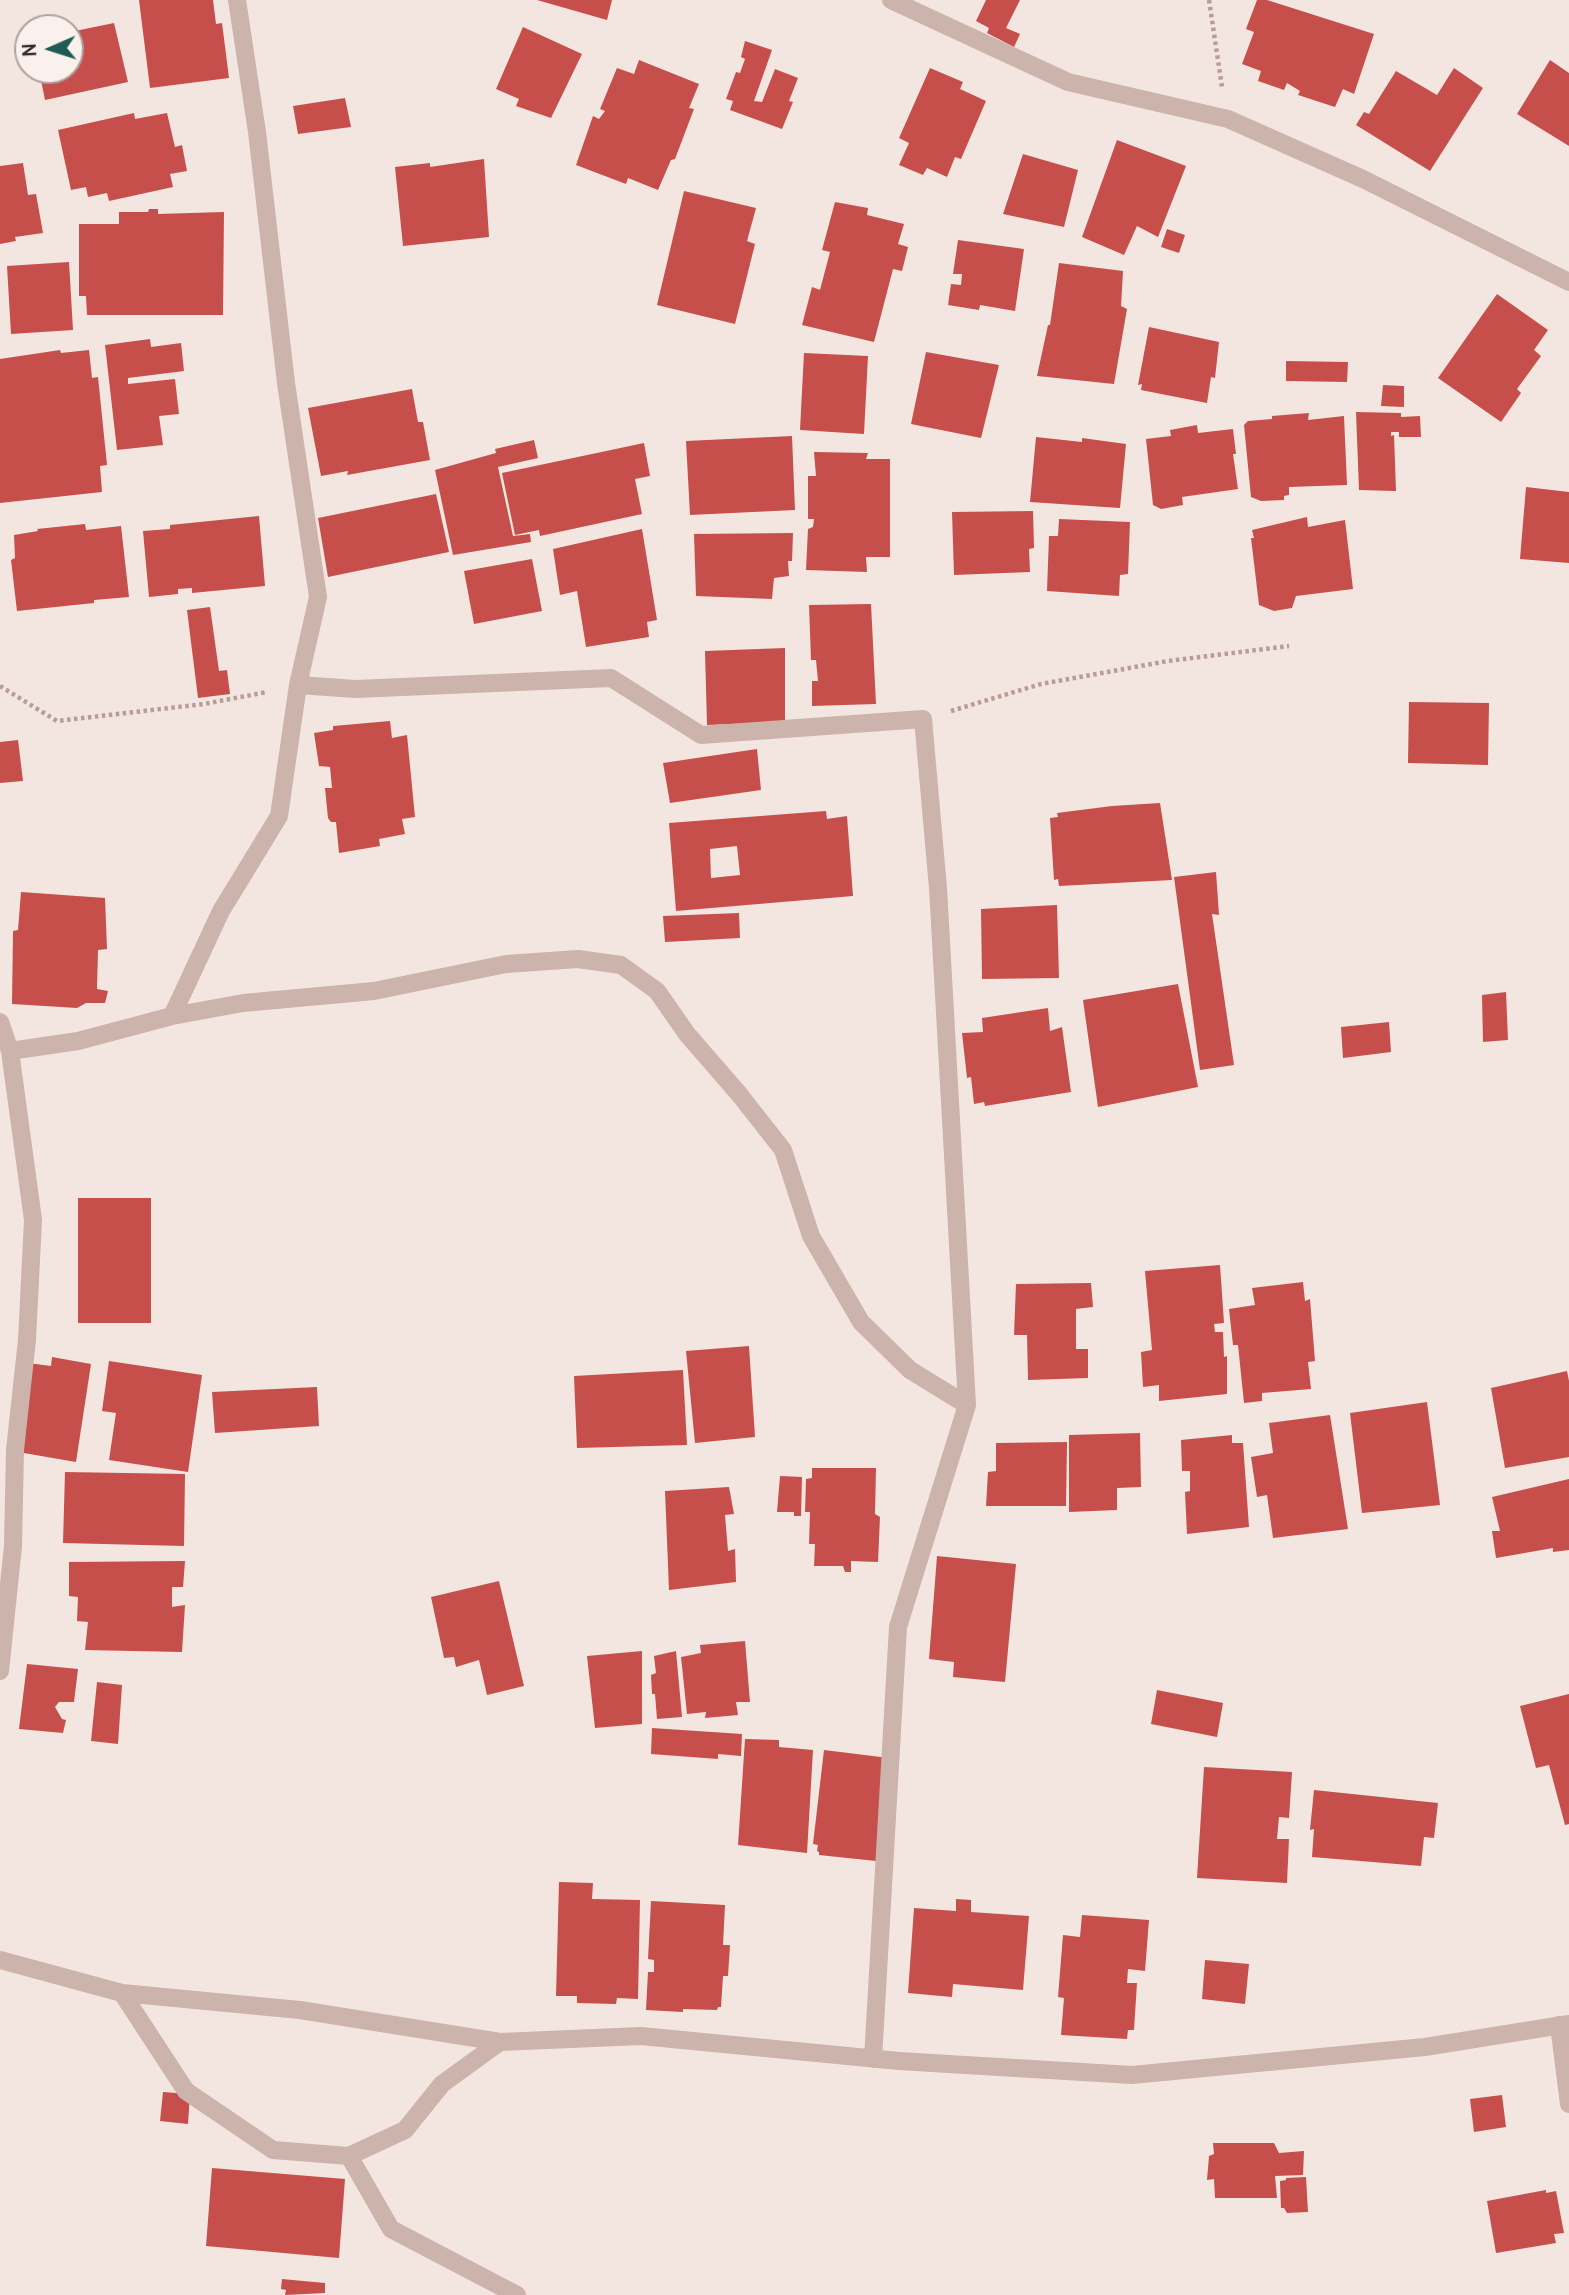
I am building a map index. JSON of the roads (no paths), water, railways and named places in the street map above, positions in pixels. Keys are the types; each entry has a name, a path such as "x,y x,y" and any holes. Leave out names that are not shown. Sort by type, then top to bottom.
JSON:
{"street":[{"path":"172,1016 221,911 279,816 298,685 318,597 286,383 257,132 237,0"},
{"path":"891,0 1068,82 1228,119 1363,179 1569,282"},
{"path":"298,685 356,689 611,678 701,735 923,719 938,888 967,1405 898,1627 873,2059"},
{"path":"10,1051 78,1041 172,1016 243,1003 374,991 506,964 578,959 621,965 657,991 687,1034 783,1150 811,1236 861,1322 910,1370 967,1405"},
{"path":"0,1023 10,1051 33,1220 27,1340 15,1450 13,1546 0,1671"},
{"path":"0,1960 122,1993 300,2010 500,2042 641,2036 873,2059 1132,2075 1425,2047 1564,2024 1569,2104"},
{"path":"122,1993 186,2091 273,2150 349,2156 405,2130 442,2084 500,2042"},
{"path":"349,2156 391,2229 517,2295"}]}
